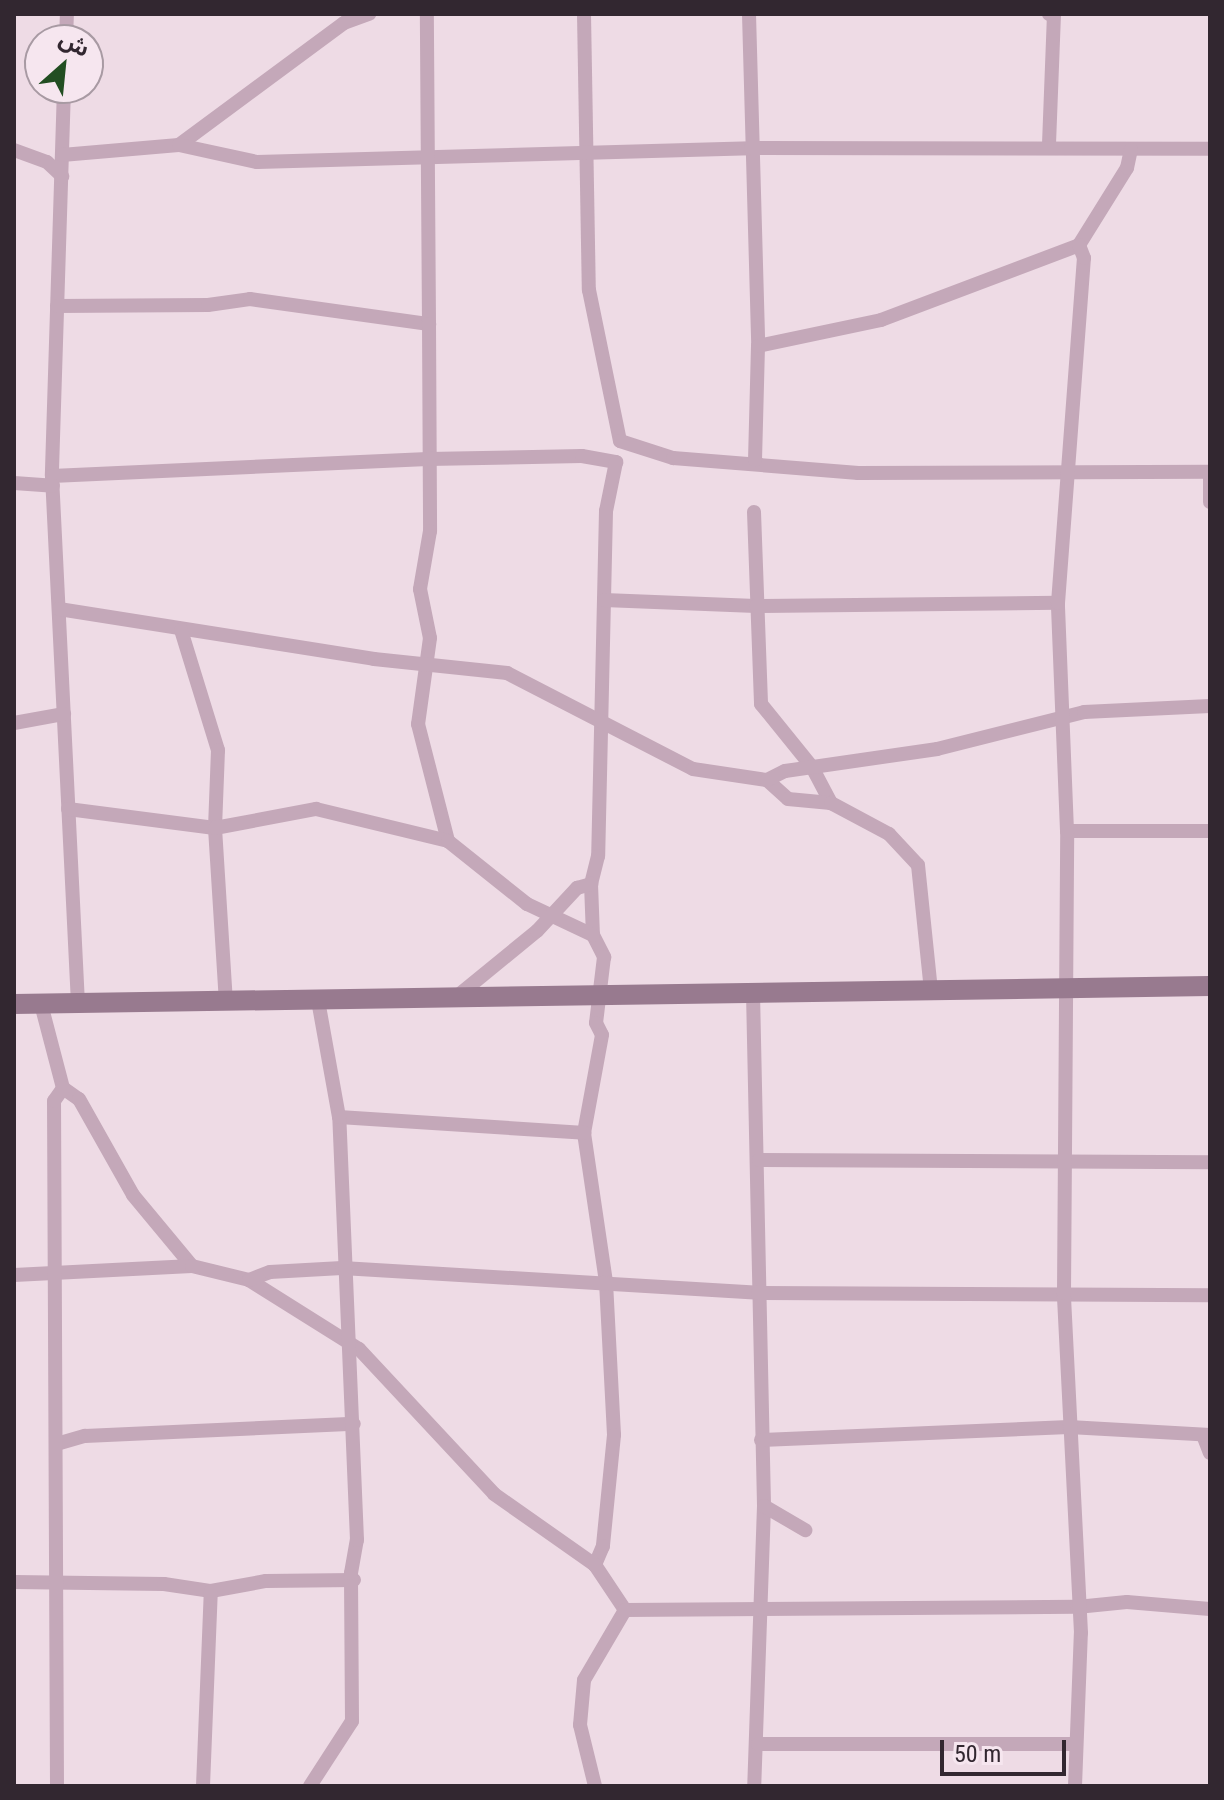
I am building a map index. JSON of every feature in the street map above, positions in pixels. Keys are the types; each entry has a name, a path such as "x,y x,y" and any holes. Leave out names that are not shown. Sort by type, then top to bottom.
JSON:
{"main road":[{"path":"14,1004 1210,986"}],"street":[{"path":"179,145 344,23 369,14"},
{"path":"427,14 430,531 420,589 430,638 418,724 448,841"},
{"path":"749,14 758,346 755,460"},
{"path":"1049,14 1054,14 1049,144"},
{"path":"582,15 589,290 613,429 620,441 673,458 755,460 858,473 1210,472 1210,502"},
{"path":"64,104 52,481 78,1003"},
{"path":"62,155 179,145 257,162 585,150 1049,144 1131,149 1210,149"},
{"path":"758,346 881,320 1079,245 1127,168 1131,149"},
{"path":"14,150 47,162 62,176"},
{"path":"1075,1786 1072,1744 1081,1633 1077,1607 1064,1293 1067,831 1058,603 1084,258 1079,245"},
{"path":"57,306 208,305 250,299 429,324"},
{"path":"14,483 428,459 582,456 616,462 606,511 598,719 598,856 591,884 593,935 604,957 596,1023 602,1035 584,1133 606,1282 614,1435 603,1546 595,1565"},
{"path":"754,512 761,704 812,767 831,803"},
{"path":"604,600 756,606 1058,603"},
{"path":"59,609 374,659 427,660 507,673 693,769 767,780 812,767 937,749 1061,718 1210,706"},
{"path":"181,630 218,750 215,828 226,1001"},
{"path":"14,723 64,714"},
{"path":"767,780 788,799 831,803 889,834 918,865 931,991"},
{"path":"68,809 215,828 316,809 448,841 548,915 593,935"},
{"path":"1067,831 1210,831"},
{"path":"455,998 548,915 591,884"},
{"path":"753,993 759,1160 758,1293 764,1506 758,1744 754,1786"},
{"path":"310,1786 352,1721 354,1580 354,1424 344,1338 339,1117 318,1000"},
{"path":"41,1004 63,1088 79,1099 133,1195 192,1266"},
{"path":"57,1786 56,1581 60,1443 54,1101 63,1088"},
{"path":"339,1117 584,1133"},
{"path":"759,1160 1210,1162"},
{"path":"14,1275 192,1266 249,1280 344,1338 494,1494 595,1565 625,1610"},
{"path":"249,1280 270,1272 342,1268 758,1293 1210,1295"},
{"path":"60,1443 85,1436 354,1424"},
{"path":"761,1440 1069,1427 1206,1435 1210,1453"},
{"path":"764,1506 805,1530"},
{"path":"14,1582 56,1581 211,1591 266,1581 354,1580"},
{"path":"203,1786 211,1591"},
{"path":"625,1610 759,1612 1077,1607 1127,1602 1210,1609"},
{"path":"595,1786 580,1725 584,1680 625,1610"},
{"path":"758,1744 1072,1744"}]}
